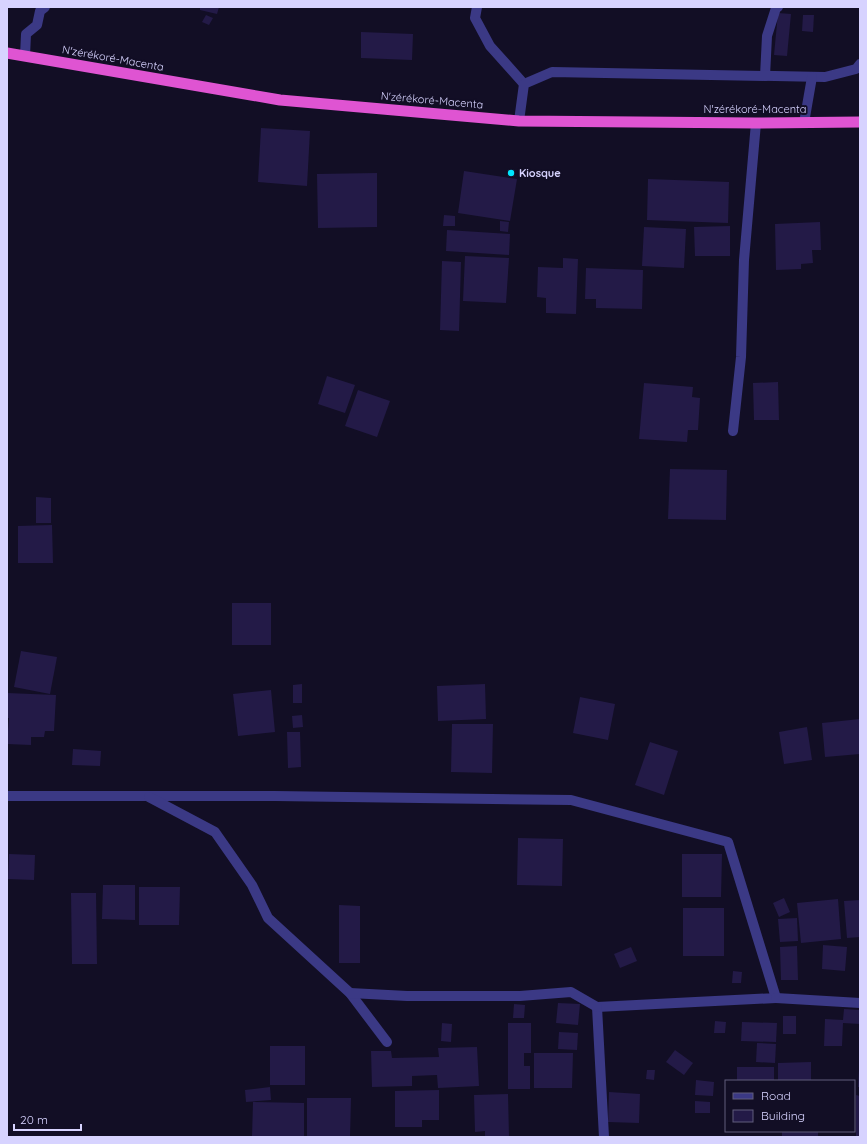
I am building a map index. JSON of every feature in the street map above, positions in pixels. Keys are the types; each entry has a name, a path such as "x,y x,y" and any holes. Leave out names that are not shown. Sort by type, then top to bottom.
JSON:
{"highway":[{"name":"N'zérékoré-Macenta","path":"7,53 280,100 519,121 756,123 860,122"}],"street":[{"path":"26,56 26,34 37,25 40,11 45,7"},
{"path":"477,7 476,18 490,46 524,84 519,121"},
{"path":"765,76 767,36 776,8 778,7"},
{"path":"524,84 552,72 825,78 856,69 860,64"},
{"path":"804,123 812,77"},
{"path":"733,431 741,357 744,260 756,123"},
{"path":"7,796 275,796 571,800 728,842 776,998"},
{"path":"147,796 215,832 252,885 268,918 350,993 387,1042"},
{"path":"350,993 407,996 497,996 571,992 597,1007 776,998 860,1003"},
{"path":"597,1007 604,1137"}],"building":[{"path":"200,7 219,7 217,14 200,10"},
{"path":"778,13 791,14 787,56 774,55"},
{"path":"206,15 213,18 209,25 202,22"},
{"path":"803,15 814,15 813,32 802,31"},
{"path":"361,32 413,34 412,60 361,58"},
{"path":"261,128 310,131 307,186 258,182"},
{"path":"464,171 517,179 510,221 458,213"},
{"path":"377,173 377,227 318,228 317,174"},
{"path":"648,179 729,182 728,223 647,220"},
{"path":"444,215 455,216 455,226 443,226"},
{"path":"500,221 509,222 508,232 500,231"},
{"path":"820,222 821,250 812,250 813,263 801,264 801,269 776,270 775,224"},
{"path":"730,226 730,256 695,256 694,227"},
{"path":"644,227 686,229 684,268 642,266"},
{"path":"447,230 510,234 509,255 446,251"},
{"path":"465,256 509,258 506,303 463,301"},
{"path":"563,258 578,259 576,314 546,313 546,298 537,297 538,267 563,268"},
{"path":"442,261 461,262 459,331 440,330"},
{"path":"586,268 643,270 642,309 596,308 596,299 585,299"},
{"path":"327,376 355,385 345,413 318,404"},
{"path":"778,382 779,420 754,420 753,383"},
{"path":"644,383 693,387 692,397 700,398 698,430 688,430 687,442 639,439"},
{"path":"358,390 390,401 377,437 345,426"},
{"path":"670,469 727,470 726,520 668,519"},
{"path":"36,497 51,498 51,523 36,523"},
{"path":"52,525 53,563 18,563 18,526"},
{"path":"232,603 271,603 271,645 232,645"},
{"path":"21,651 57,657 50,694 14,687"},
{"path":"302,684 302,703 293,703 293,685"},
{"path":"485,684 486,719 438,721 437,686"},
{"path":"271,690 275,732 238,736 233,694"},
{"path":"7,693 56,695 54,731 45,731 44,737 31,737 31,745 7,744 9,718 7,718"},
{"path":"580,697 615,704 608,740 573,733"},
{"path":"302,715 303,727 293,728 292,716"},
{"path":"860,719 860,754 825,757 822,723"},
{"path":"452,724 493,724 492,773 451,772"},
{"path":"807,727 812,760 784,764 779,732"},
{"path":"287,732 300,732 301,767 288,768"},
{"path":"650,742 678,751 664,795 635,785"},
{"path":"73,749 101,751 100,766 72,765"},
{"path":"518,838 563,839 562,886 517,885"},
{"path":"9,854 35,855 34,880 8,879"},
{"path":"682,854 722,854 721,897 682,897"},
{"path":"103,885 135,885 135,920 102,919"},
{"path":"139,887 180,887 179,925 139,925"},
{"path":"71,893 96,893 97,964 72,964"},
{"path":"784,898 790,912 779,917 773,903"},
{"path":"838,899 841,939 801,943 797,903"},
{"path":"860,900 860,937 847,938 844,901"},
{"path":"339,905 360,906 360,963 339,963"},
{"path":"683,908 724,908 724,956 683,956"},
{"path":"797,918 798,941 780,942 778,919"},
{"path":"823,945 847,947 845,971 822,969"},
{"path":"797,946 798,980 781,980 780,947"},
{"path":"631,947 637,961 620,968 614,954"},
{"path":"733,971 742,972 741,983 732,983"},
{"path":"558,1003 580,1004 578,1025 556,1023"},
{"path":"514,1004 525,1005 524,1018 513,1018"},
{"path":"844,1009 860,1010 860,1024 843,1023 842,1046 824,1046 825,1019 843,1020"},
{"path":"783,1016 796,1016 796,1034 783,1034"},
{"path":"715,1021 726,1022 725,1033 714,1033"},
{"path":"742,1022 777,1023 776,1042 741,1041"},
{"path":"442,1023 452,1024 451,1042 441,1041"},
{"path":"508,1023 531,1023 531,1053 524,1053 524,1066 530,1066 530,1089 508,1089"},
{"path":"559,1032 578,1033 577,1050 558,1049"},
{"path":"757,1043 776,1044 775,1063 756,1062"},
{"path":"270,1046 305,1046 305,1085 270,1085"},
{"path":"477,1047 479,1086 438,1088 437,1075 412,1076 412,1086 372,1087 371,1051 391,1051 392,1058 439,1057 438,1048"},
{"path":"675,1050 693,1063 684,1075 666,1062"},
{"path":"534,1053 573,1053 572,1088 534,1088"},
{"path":"811,1062 811,1080 778,1080 778,1063"},
{"path":"737,1067 774,1067 774,1080 737,1080"},
{"path":"647,1070 655,1070 654,1080 646,1079"},
{"path":"859,1070 860,1087 858,1087"},
{"path":"696,1080 714,1082 713,1096 695,1095"},
{"path":"270,1087 271,1100 246,1102 245,1090"},
{"path":"439,1090 439,1120 422,1120 422,1127 395,1127 395,1091"},
{"path":"609,1092 640,1094 639,1123 608,1122"},
{"path":"508,1094 509,1137 485,1137 485,1131 475,1132 474,1095"},
{"path":"856,1095 860,1096 860,1137 856,1137"},
{"path":"307,1098 351,1098 350,1137 307,1136"},
{"path":"695,1101 710,1102 710,1113 695,1113"},
{"path":"253,1102 304,1103 304,1137 252,1137"},
{"path":"782,1132 818,1132 818,1137 782,1137"}],"place":[{"name":"Kiosque","path":"511,173"}]}
